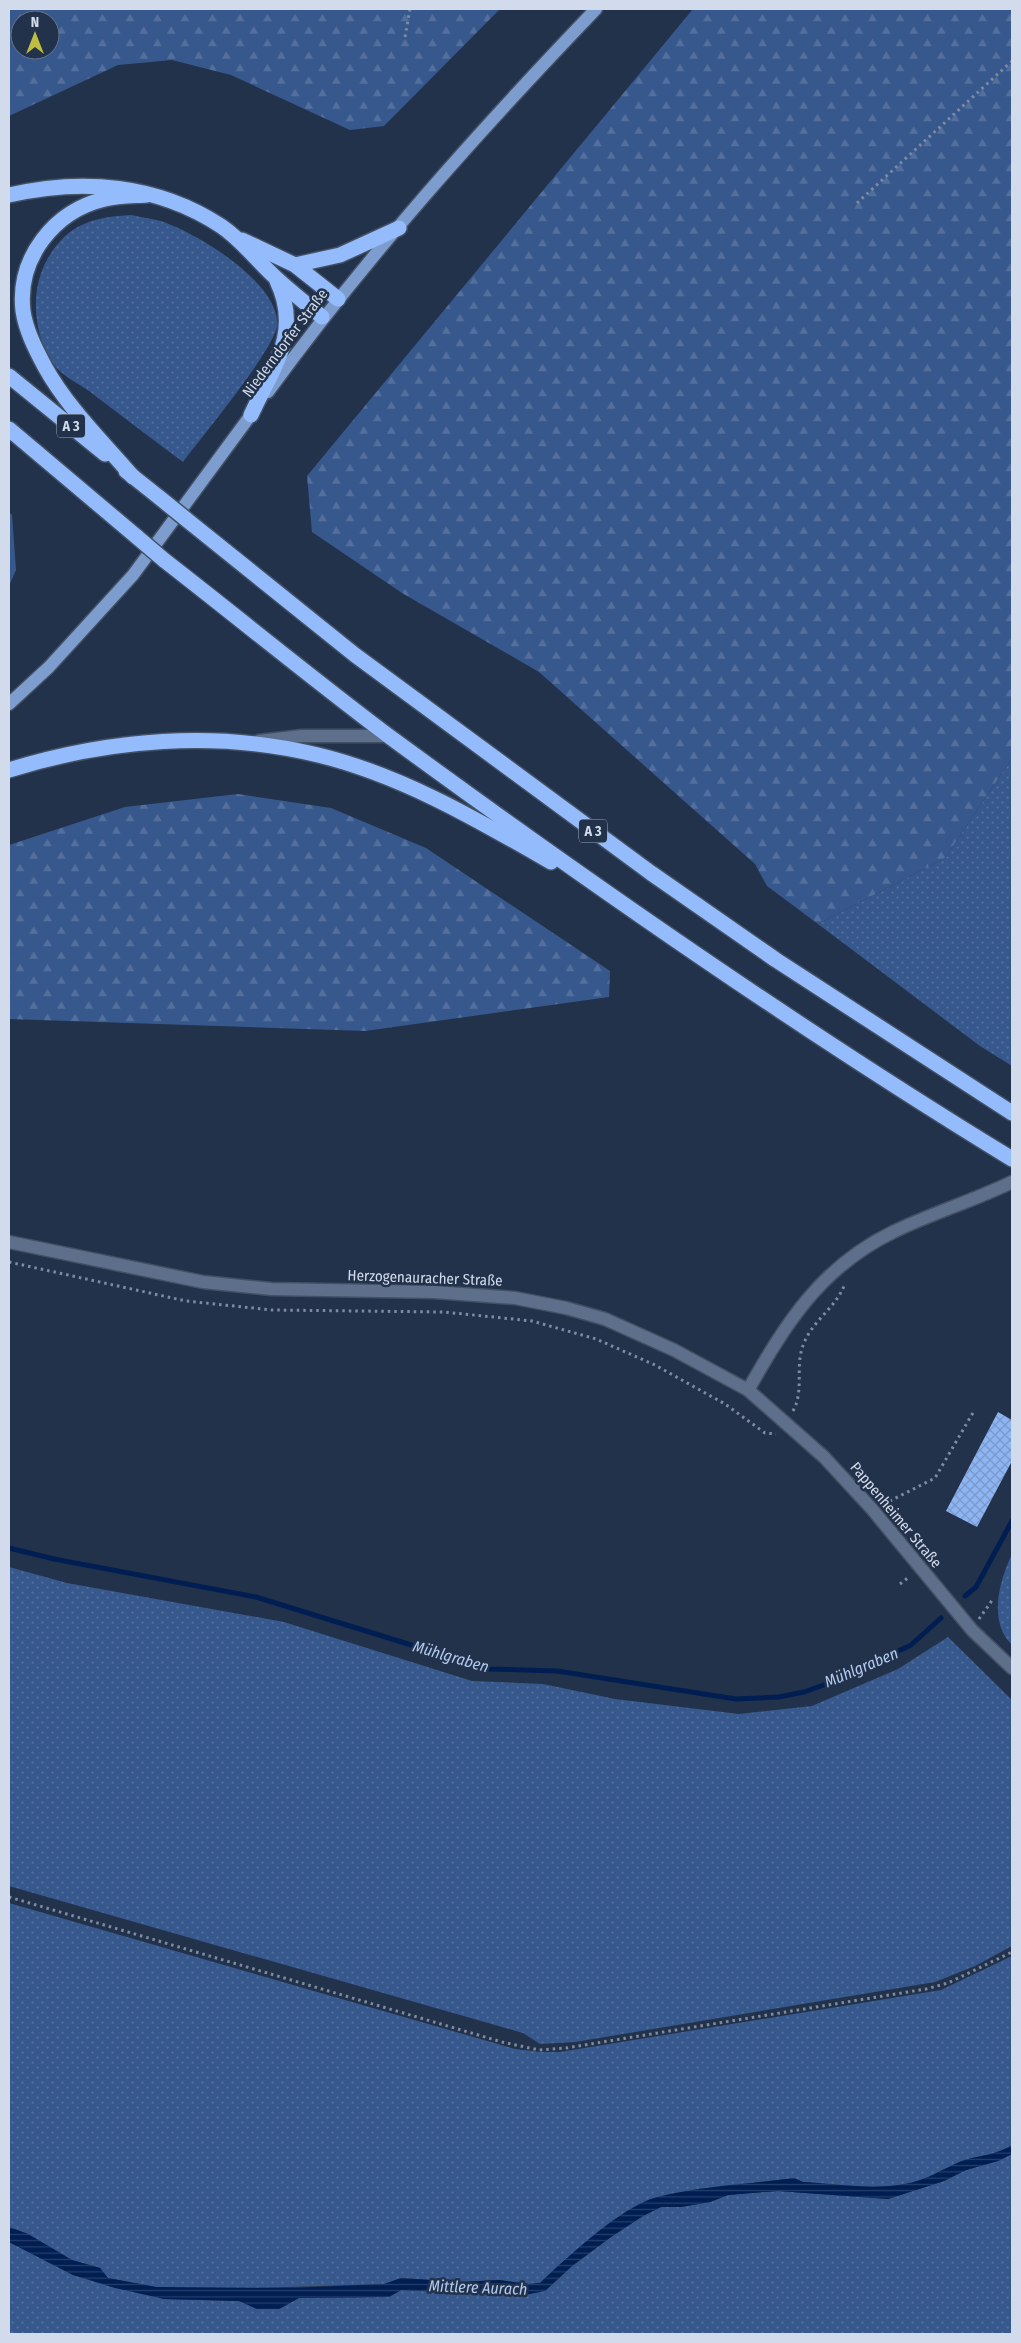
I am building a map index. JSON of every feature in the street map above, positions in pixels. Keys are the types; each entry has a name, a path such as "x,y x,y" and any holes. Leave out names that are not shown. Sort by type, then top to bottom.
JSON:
{"highway":[{"path":"9,195 80,184 113,186 185,207 220,226 236,238 276,278 322,317"},
{"path":"133,476 63,394 48,373 27,328 23,310 23,293 24,280 33,253 42,239 61,220 73,212 105,199 147,195"},
{"path":"295,264 340,255 400,228"},
{"path":"236,238 295,264 338,299"},
{"path":"251,415 288,331 284,295 276,278"},
{"name":"A 3","path":"9,376 363,661 651,873 776,960 1012,1113"},
{"path":"9,429 164,560 389,736 630,908 911,1096 1006,1155"},
{"path":"9,770 56,756 121,744 191,740 249,743 318,755 381,776 455,809 630,908"}],"main road":[{"name":"Niederndorfer Straße","path":"9,704 62,653 133,575 322,317 471,143 596,9"}],"street":[{"path":"249,743 302,736 389,736"},
{"path":"748,1390 778,1337 810,1294 849,1259 892,1233 1012,1182"},
{"name":"Herzogenauracher Straße","path":"9,1242 203,1282 271,1289 434,1292 514,1298 566,1308 606,1319 674,1350 748,1390"},
{"name":"Pappenheimer Straße","path":"748,1390 824,1457 872,1509 972,1630 1012,1668"}],"path":[{"path":"405,36 410,9"},
{"path":"857,203 1012,61"},
{"path":"9,1262 186,1301 272,1310 444,1312 532,1321 596,1340 654,1365 725,1404 766,1433 776,1434 799,1397 800,1358 804,1342 842,1293 849,1259"},
{"path":"872,1509 936,1478 974,1411"},
{"path":"972,1630 993,1599"},
{"path":"9,1897 502,2042 539,2050 575,2046 926,1989 948,1983 1012,1952"}],"green space":[{"path":"9,9 500,9 384,126 350,130 231,75 172,60 118,65 9,116"},
{"path":"693,9 1012,9 1012,758 945,858 818,924 767,886 755,864 539,672 402,593 312,532 307,476"},
{"path":"131,215 166,223 202,240 238,265 253,279 266,294 275,310 277,325 264,353 183,462 58,370 48,354 38,328 36,299 38,284 48,258 56,246 64,237 83,224 105,218"},
{"path":"9,512 12,515 16,570 9,586"},
{"path":"1012,758 1012,1066 980,1046 818,924 945,858"},
{"path":"238,794 331,808 426,848 610,971 609,997 365,1031 9,1019 9,845 125,807"},
{"path":"1012,1554 1012,1645 1000,1625 998,1601 1003,1576"},
{"path":"9,1567 67,1583 284,1622 472,1681 543,1684 615,1699 739,1714 812,1706 898,1669 948,1637 1012,1700 1012,1946 975,1966 935,1982 575,2042 540,2044 523,2033 9,1886"},
{"path":"9,1903 515,2049 541,2052 560,2052 941,1990 1012,1956 1012,2145 995,2153 959,2162 928,2177 894,2186 879,2187 803,2182 794,2178 713,2188 624,2214 560,2264 540,2283 529,2284 499,2280 461,2282 401,2278 385,2284 223,2289 156,2287 108,2278 100,2268 72,2260 28,2234 9,2227"},
{"path":"1012,2154 1012,2334 9,2334 9,2242 73,2275 164,2299 239,2301 257,2309 279,2309 299,2298 389,2297 401,2290 460,2293 545,2291 572,2266 611,2237 643,2216 661,2207 681,2207 710,2202 728,2195 778,2191 888,2199 944,2181 966,2170 998,2161"}],"water":[{"name":"Mittlere Aurach","path":"1012,2145 1012,2154 998,2161 966,2170 944,2181 888,2199 778,2191 728,2195 710,2202 681,2207 661,2207 643,2216 611,2237 572,2266 545,2291 525,2295 401,2290 389,2297 299,2298 279,2309 257,2309 239,2301 164,2299 115,2288 73,2275 9,2242 9,2227 28,2234 72,2260 100,2268 108,2278 156,2287 294,2288 384,2284 401,2278 461,2282 499,2280 529,2284 540,2283 611,2222 642,2202 657,2197 708,2188 794,2178 803,2182 848,2186 894,2186 923,2179 959,2162 995,2153"}],"building":[{"path":"998,1412 1012,1420 1012,1461 977,1527 946,1511"}],"waterway":[{"name":"Mühlgraben","path":"965,1596 976,1587 1012,1521"},
{"name":"Mühlgraben","path":"9,1548 54,1559 256,1597 489,1669 557,1671 736,1699 779,1697 804,1692 835,1681 911,1645 941,1618"}]}
